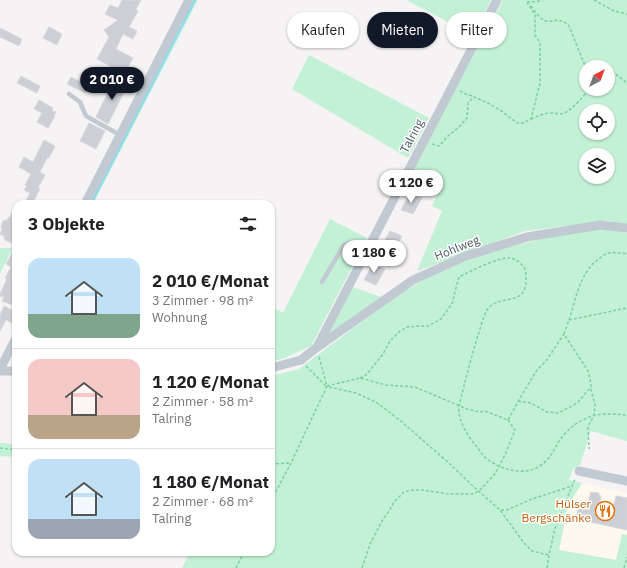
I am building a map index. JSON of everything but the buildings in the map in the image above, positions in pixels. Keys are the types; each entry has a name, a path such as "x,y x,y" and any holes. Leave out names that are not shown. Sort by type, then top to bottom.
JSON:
{"street":[{"path":"87,200 189,0"},
{"name":"Talring","path":"316,348 497,0"},
{"name":"Hohlweg","path":"301,360 412,280 466,256 527,237 600,225 627,228"},
{"path":"12,346 0,370 12,371"},
{"path":"275,367 301,360"},
{"path":"579,470 627,481"}],"lane":[{"path":"69,94 80,102 86,116 120,135"},
{"path":"322,282 344,245 354,242 369,245"}],"path":[{"path":"527,2 542,0"},
{"path":"594,0 614,10 627,14"},
{"path":"527,2 542,20 550,22 560,20 569,26 583,60"},
{"path":"527,2 535,15 535,35 540,43 540,83 531,119"},
{"path":"615,74 627,83"},
{"path":"451,89 459,90 488,103 517,123 523,123 543,114 563,114 568,112 584,96"},
{"path":"421,145 432,144 439,146 467,118 468,103 474,97"},
{"path":"508,420 536,370 546,361 564,334 570,320 581,282 590,266 599,258 608,253 627,254"},
{"path":"327,386 360,378 366,374 383,354 390,341 400,331 407,327 428,326 441,319 453,302 459,277 472,270 504,258 512,258 518,261 525,268 525,290 519,297 495,303 488,308 483,318 458,410 460,419 470,438 486,458 504,469 514,471 532,470 545,462 554,451 559,440 571,428 586,418 594,415 606,414 627,415"},
{"path":"570,320 627,308"},
{"path":"564,334 588,371 591,383 591,390 595,405 594,415 588,427 589,449"},
{"path":"275,493 327,386 316,348"},
{"path":"301,360 327,386 356,393 376,402 402,422 500,510 524,543 532,551 549,555"},
{"path":"360,378 386,385 415,387 466,409 480,412 485,411 508,420 515,430 505,455 495,474 479,491 472,494 448,494 423,490 404,492 394,502 390,511 382,521 370,544 362,568"},
{"path":"518,401 531,403 547,412 558,413 578,402 591,387"},
{"path":"0,448 12,450"},
{"path":"275,464 291,463"},
{"path":"500,510 507,510 532,499 572,486 555,528 547,568"},
{"path":"236,568 242,556"},
{"path":"624,568 627,557"}],"shaded area":[{"path":"582,483 627,493 627,535 622,535 616,560 559,550 568,506"}],"green space":[{"path":"193,0 198,0 95,200 90,200"},
{"path":"406,0 491,0 485,12 446,12 446,21 438,17 438,12 429,12"},
{"path":"503,0 627,0 627,224 607,221 525,231 417,271 442,211 432,206 443,182 413,168 477,48 507,48 507,12 497,12"},
{"path":"309,55 429,118 408,158 292,89"},
{"path":"330,219 367,238 311,346 275,361 275,308 283,313"},
{"path":"601,228 627,233 627,441 591,431 580,465 573,469 569,480 582,483 568,506 559,550 616,560 622,534 627,535 627,568 182,568 188,556 275,556 275,375 299,369 391,300 423,280 481,254 558,235"},
{"path":"0,248 12,248 12,250 0,273"},
{"path":"353,287 381,297 327,337"},
{"path":"0,443 12,444 12,457 0,456"}],"waterway":[{"path":"93,200 195,0"}],"place":[{"name":"Hülser Bergschänke","path":"605,511"}]}
